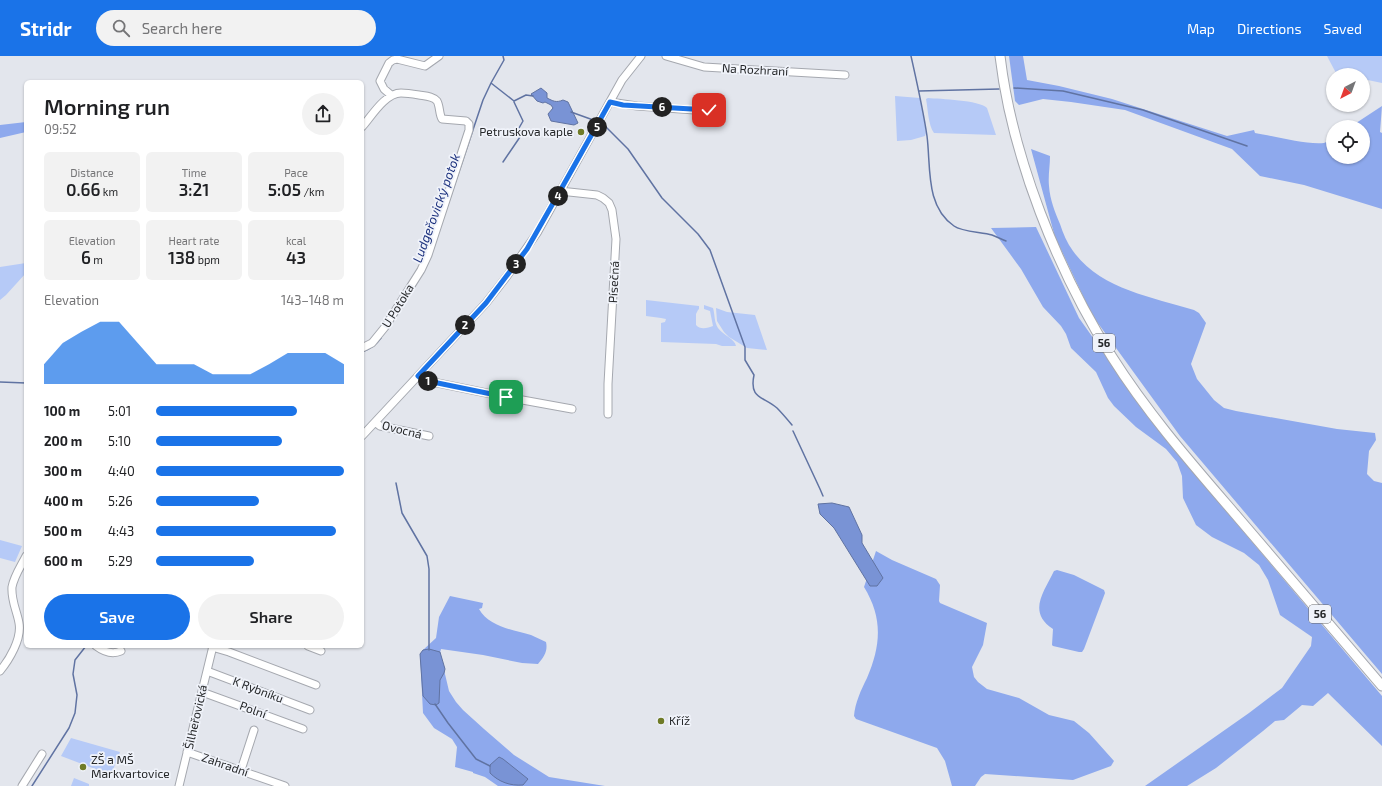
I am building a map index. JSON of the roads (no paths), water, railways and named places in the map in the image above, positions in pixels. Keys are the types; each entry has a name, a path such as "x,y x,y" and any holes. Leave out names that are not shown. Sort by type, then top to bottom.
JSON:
{"main road":[{"name":"56","path":"1000,56 1016,138 1032,188 1066,271 1097,331 1130,385 1154,418 1382,686"}],"street":[{"path":"364,126 378,108 391,96 384,89 380,81 389,63 397,59 425,66 439,56"},
{"path":"364,433 486,303 507,276 537,233 622,80 641,56"},
{"name":"Na Rozhraní","path":"666,56 704,67 845,75"},
{"name":"U Potoka","path":"364,347 372,343 385,328 421,270 428,255 469,130 469,124 466,121 442,119 438,103 434,98 399,93 391,96"},
{"path":"610,102 630,106 709,110"},
{"name":"Písečná","path":"560,191 597,195 609,203 612,210 616,239 608,384 608,414"},
{"path":"418,376 423,380 492,395 572,409"},
{"name":"Ovocná","path":"375,422 380,426 429,436"},
{"path":"0,671 14,649 18,636 20,624 13,605 12,586 24,560"},
{"path":"99,648 106,652 112,653 121,651"},
{"name":"Šilheřovická","path":"179,786 212,648"},
{"name":"Šilheřovická","path":"217,648 316,685"},
{"path":"313,648 321,651"},
{"name":"K Rybníku","path":"206,671 310,710"},
{"name":"Polní","path":"202,692 304,729"},
{"path":"241,770 254,730"},
{"name":"Zahradní","path":"187,752 285,786"},
{"path":"22,786 42,754"}],"waterway":[{"name":"Ludgeřovický potok","path":"442,222 483,100 504,60 503,56"},
{"path":"911,56 927,136 931,185 938,208 945,218 958,228 992,235 1006,241"},
{"path":"491,83 514,101 526,95 533,96"},
{"path":"1014,88 1063,91 1143,110 1247,146"},
{"path":"919,91 999,89"},
{"path":"503,162 520,137 519,128 523,121 514,102"},
{"path":"571,112 596,121"},
{"path":"602,123 628,149 662,198 698,234 710,250 745,347 745,360 754,375 753,383 755,393 777,408 792,425"},
{"name":"Ludgeřovický potok","path":"364,351 377,343 381,338"},
{"path":"0,382 24,383"},
{"path":"793,431 823,496"},
{"path":"396,483 402,513 427,556 429,569 429,650"},
{"name":"Ludgeřovický potok","path":"32,786 69,728 75,713 77,695 73,674 75,660 84,648"},
{"path":"435,704 476,759 490,766"}],"place":[{"name":"Petruskova kaple","path":"581,132"},
{"name":"Kříž","path":"661,721"},
{"name":"ZŠ a MŠ Markvartovice","path":"83,767"}]}
